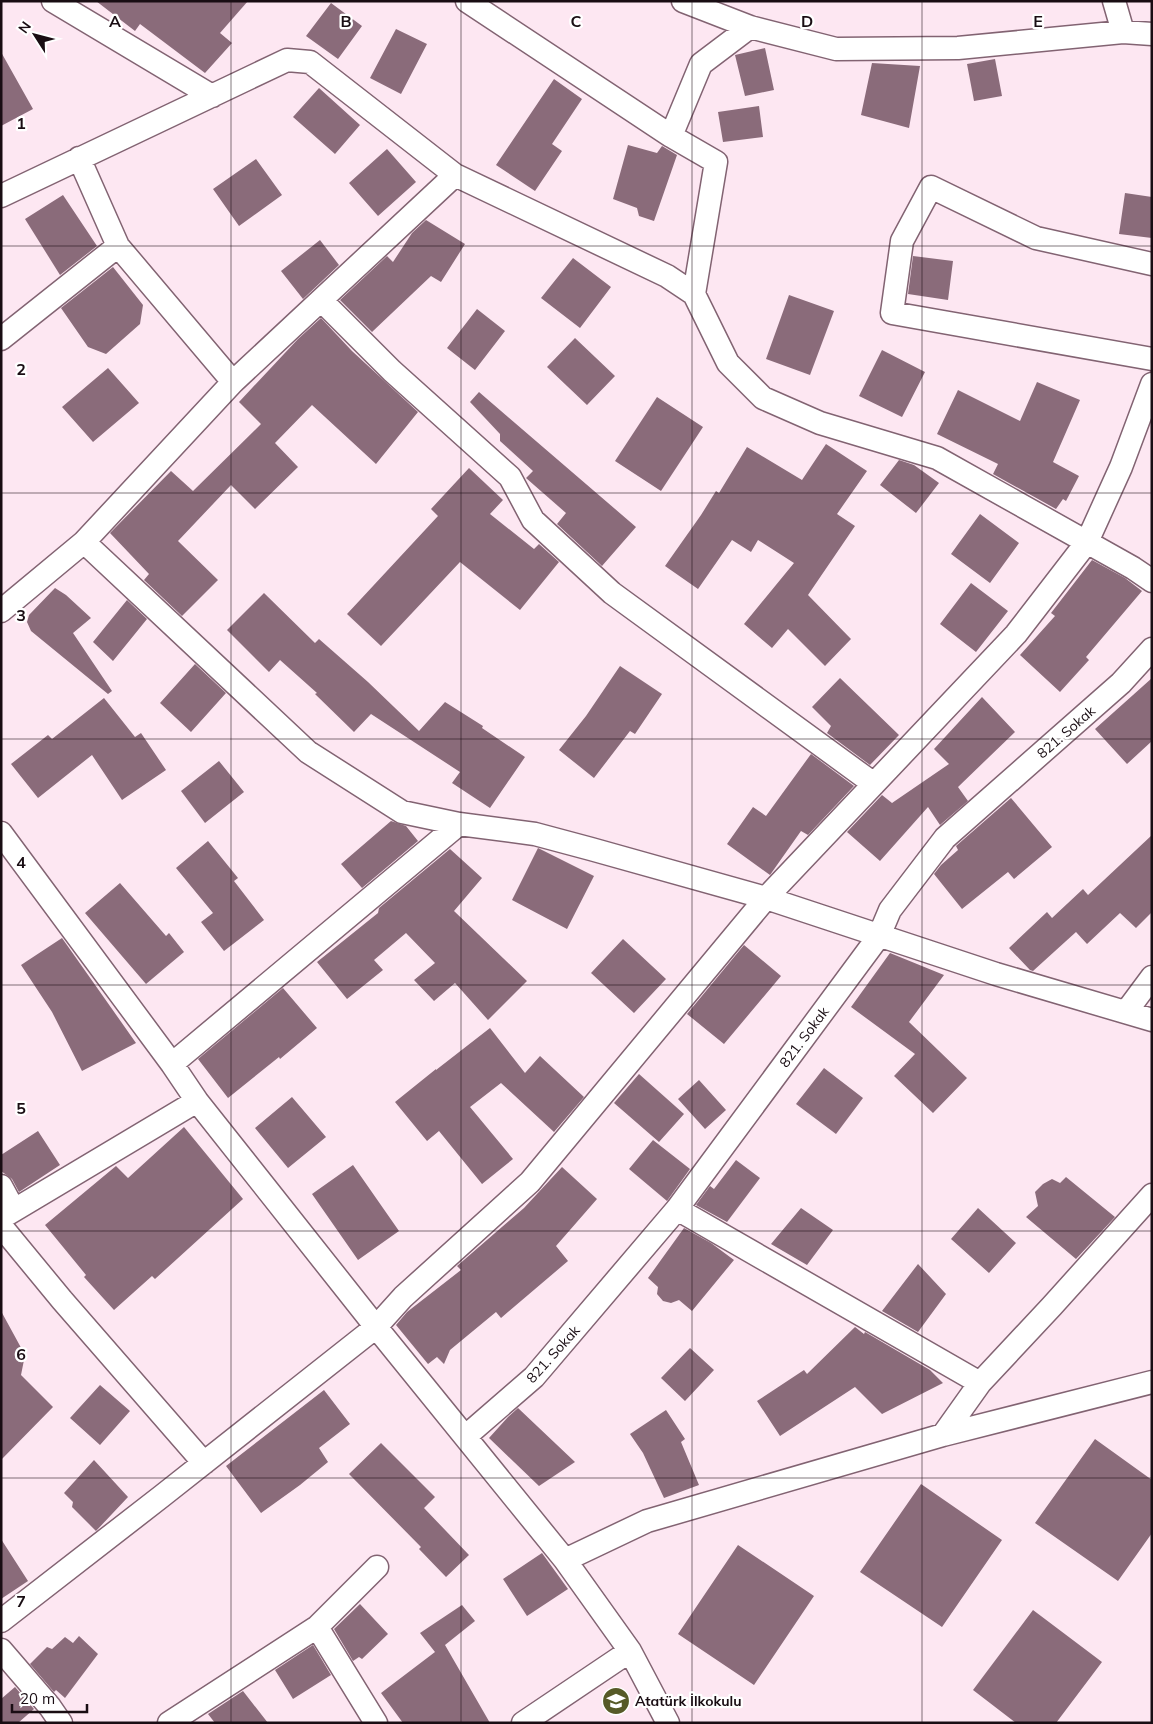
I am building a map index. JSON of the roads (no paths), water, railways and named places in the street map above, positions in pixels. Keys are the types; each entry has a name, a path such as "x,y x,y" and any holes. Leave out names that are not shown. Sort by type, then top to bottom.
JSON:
{"street":[{"path":"467,1 671,136 716,162 694,294"},
{"path":"683,1 750,27 836,49 958,48 1123,32 1152,34"},
{"path":"1114,1 1123,32"},
{"path":"68,5 212,96"},
{"path":"671,136 702,64 750,27"},
{"path":"1,196 287,60 310,62 455,175 667,276 694,294 728,363 763,398 820,423 937,458 1134,568 1152,581"},
{"path":"79,158 118,246 233,382"},
{"path":"1,611 84,542 233,382 455,175"},
{"path":"1152,264 1036,238 931,187 902,242 892,313 1152,359"},
{"path":"1,339 118,246"},
{"path":"321,300 392,371 510,477 533,520 612,593 874,784"},
{"path":"1,1621 376,1327 404,1297 530,1182 766,898 1016,634 1087,542 1121,467 1152,384"},
{"path":"84,542 308,752 402,812 459,824 535,834 766,898 996,974 1152,1020"},
{"name":"821. Sokak","path":"466,1436 534,1377 677,1209 879,936 890,910 945,838 1121,683 1152,649"},
{"path":"172,1064 459,824"},
{"path":"1,833 172,1064 197,1101 376,1327 565,1560 630,1651 668,1723"},
{"path":"1126,1012 1152,977"},
{"path":"6,1218 197,1101"},
{"path":"1,1186 6,1218 62,1300 204,1463"},
{"path":"943,1435 980,1382 1152,1196"},
{"path":"677,1209 980,1382"},
{"path":"565,1560 647,1521 943,1435 1152,1382"},
{"path":"169,1723 317,1627 377,1567"},
{"path":"317,1627 376,1723"},
{"path":"1,1650 50,1707 61,1723"},
{"path":"523,1723 630,1651"}],"place":[{"name":"Atatürk İlkokulu","path":"616,1701"}]}
